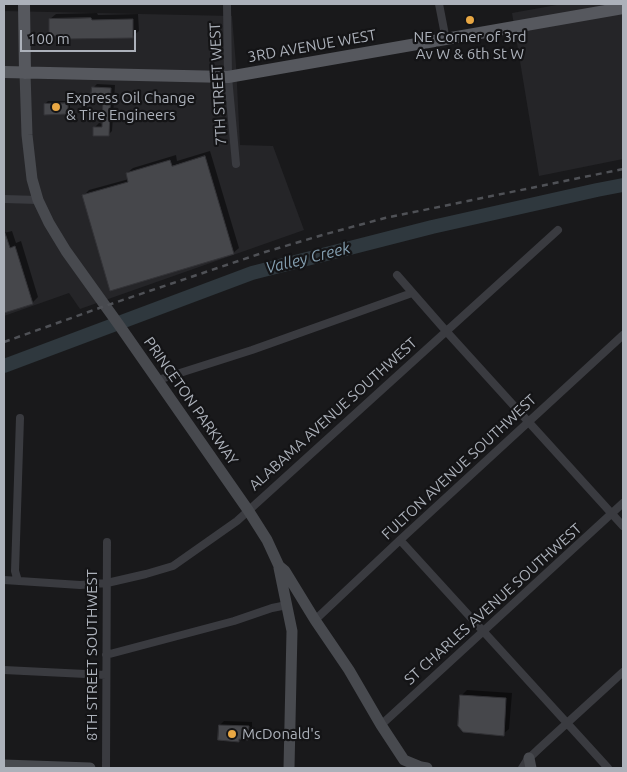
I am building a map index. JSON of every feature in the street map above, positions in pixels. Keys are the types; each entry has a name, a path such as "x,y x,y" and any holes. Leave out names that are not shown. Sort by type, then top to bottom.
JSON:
{"main road":[{"path":"24,4 25,73"},
{"name":"3RD AVENUE WEST","path":"4,72 228,77 623,8"},
{"name":"PRINCETON PARKWAY","path":"25,73 27,135 32,179 38,200 49,224 248,510 267,540 279,566 286,571 315,620 350,670 381,725 404,760 427,768"},
{"path":"279,566 292,631 289,768"},
{"path":"4,765 90,768"}],"street":[{"name":"7TH STREET WEST","path":"227,4 228,77 236,164"},
{"path":"439,4 446,40"},
{"path":"4,199 38,200"},
{"name":"ALABAMA AVENUE SOUTHWEST","path":"4,580 80,585 106,583 173,566 237,521 558,230"},
{"path":"397,275 623,526"},
{"path":"158,380 412,293"},
{"name":"FULTON AVENUE SOUTHWEST","path":"315,620 623,334"},
{"path":"18,581 16,571 20,418"},
{"name":"ST CHARLES AVENUE SOUTHWEST","path":"381,725 623,503"},
{"path":"400,540 608,768"},
{"name":"8TH STREET SOUTHWEST","path":"106,542 106,768"},
{"path":"106,655 287,605"},
{"path":"4,670 106,675"},
{"path":"522,768 527,760 530,763 567,724 623,672"}],"shaded area":[{"path":"562,4 623,4 623,159 539,176 512,13"},
{"path":"4,11 232,16 240,145 273,146 304,230 80,309 69,293 4,316"}],"building":[{"path":"91,18 92,20 133,19 133,38 67,39 67,36 49,36 49,19"},
{"path":"92,87 111,88 109,136 93,136 93,127 102,127 103,96 91,95"},
{"path":"68,103 68,114 44,115 44,104"},
{"path":"205,156 234,254 110,291 82,195 128,182 126,173 170,160 172,166"},
{"path":"4,233 10,248 15,246 33,304 4,313"},
{"path":"460,695 506,698 504,736 463,732 458,726"},
{"path":"219,725 249,726 248,740 239,739 239,742 218,740"}],"waterway":[{"name":"Valley Creek","path":"4,366 252,273 432,227 623,185"}],"railway":[{"path":"4,342 265,252 326,234 385,218 623,169"}],"place":[{"name":"NE Corner of 3rd Av W & 6th St W","path":"470,20"},
{"name":"Express Oil Change & Tire Engineers","path":"56,107"},
{"name":"McDonald's","path":"232,734"}]}
